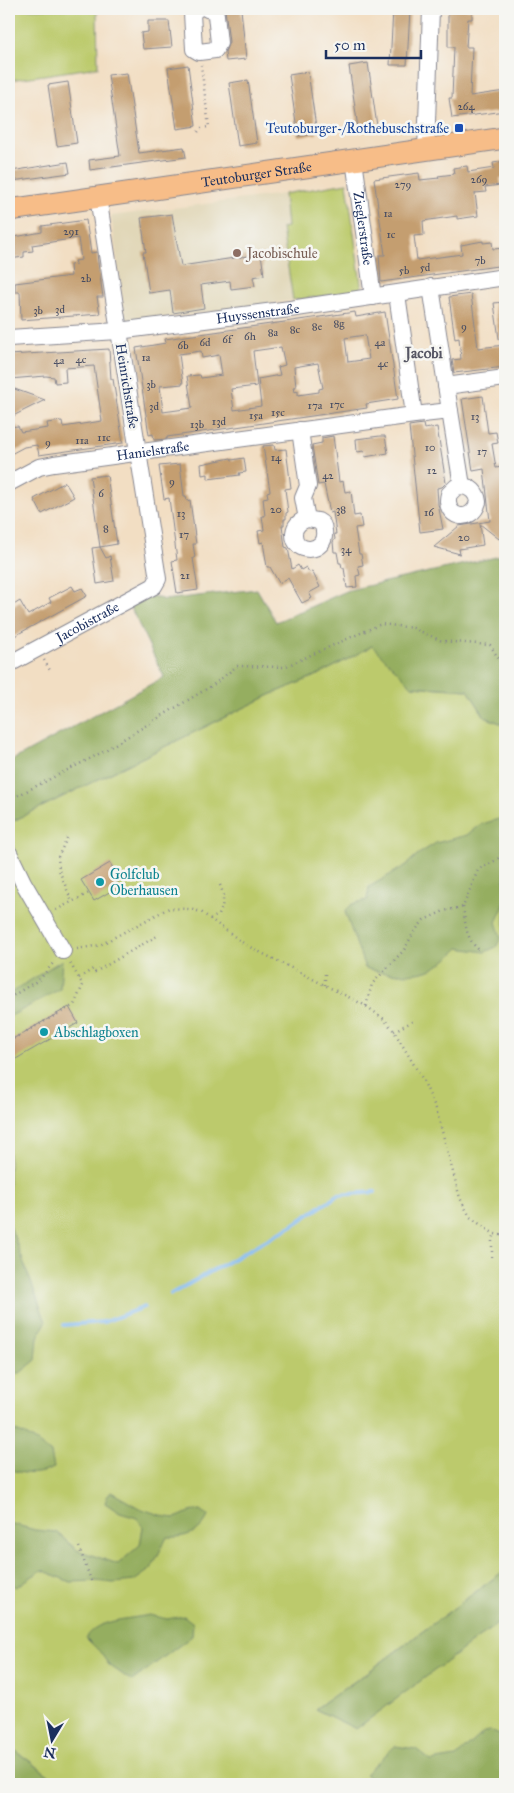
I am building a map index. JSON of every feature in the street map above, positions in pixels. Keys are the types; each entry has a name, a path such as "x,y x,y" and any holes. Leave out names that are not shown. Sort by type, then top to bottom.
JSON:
{"main road":[{"name":"Teutoburger Straße","path":"9,210 505,138"}],"street":[{"path":"198,9 192,13 191,18 194,49 199,52 215,50 219,43 215,12 207,9"},
{"path":"426,150 432,9"},
{"name":"Zieglerstraße","path":"354,160 373,297"},
{"name":"Heinrichstraße","path":"98,197 158,574"},
{"name":"Huyssenstraße","path":"9,338 118,331 397,294 431,287 505,277"},
{"path":"431,287 462,486"},
{"path":"397,294 414,415 450,411"},
{"path":"446,386 505,378"},
{"name":"Hanielstraße","path":"9,482 46,466 414,415"},
{"path":"300,430 308,486 304,498 306,518"},
{"name":"Jacobistraße","path":"9,664 154,586 158,579 158,574"},
{"path":"9,853 63,951"}],"path":[{"path":"198,132 201,128 210,127 199,52"},
{"path":"9,800 97,755 213,685 237,666 284,667 381,624 413,628 442,641 490,645 505,669"},
{"path":"67,838 58,857 59,870 72,902"},
{"path":"480,951 472,943 468,935 463,907 478,870 498,859 505,846"},
{"path":"210,919 219,915 224,904 224,892 219,883"},
{"path":"43,916 89,893"},
{"path":"366,1006 372,984 404,950 414,932 424,920 463,907"},
{"path":"9,998 40,979 63,951 100,945 170,908 189,908 201,912 246,945 366,1006 384,1019 394,1031 423,1080 436,1110 460,1198 470,1217 495,1234 505,1236"},
{"path":"79,978 93,970 95,972 157,936"},
{"path":"9,1041 74,1005 83,985 63,951"},
{"path":"325,970 325,985"},
{"path":"394,1031 415,1020"},
{"path":"492,1257 492,1241 495,1234"},
{"path":"9,1308 9,1326"},
{"path":"79,1547 92,1582"}],"shaded area":[{"name":"Jacobischule","path":"347,183 362,291 126,323 111,216 284,194"}],"green space":[{"path":"9,9 97,9 98,67 10,80"},
{"path":"347,183 362,291 293,300 282,228 287,227 284,194"},
{"path":"505,555 505,725 485,717 468,690 412,686 372,646 322,673 270,695 9,823 9,762 164,677 130,606 153,596 164,600 257,589 276,622 349,590"},
{"path":"372,646 412,686 468,690 485,717 505,725 505,1570 315,1709 356,1728 505,1618 505,1784 61,1784 9,1746 9,823 270,695 322,673"},
{"path":"505,812 505,903 496,922 501,938 496,947 485,952 459,948 436,967 420,973 396,974 365,968 345,912 352,904 367,900 369,887 405,866 417,855 436,843 467,835 479,825 502,818"},
{"path":"62,960 60,989 9,1017 9,994"},
{"path":"9,1223 46,1322 38,1337 36,1360 20,1373 9,1373"},
{"path":"9,1430 26,1435 51,1453 54,1468 43,1472 31,1473 9,1469"},
{"path":"111,1492 139,1508 166,1517 175,1518 200,1510 208,1516 201,1527 192,1533 180,1537 167,1537 151,1569 134,1581 114,1583 95,1581 70,1582 42,1570 16,1587 9,1583 9,1523 35,1530 56,1532 77,1550 118,1564 140,1545 143,1527 137,1518 120,1513 105,1503"},
{"path":"505,1570 505,1618 356,1729 315,1709 368,1672"},
{"path":"149,1615 167,1619 184,1616 193,1623 192,1636 132,1681 109,1665 100,1652 86,1638 92,1631 106,1623"},
{"path":"491,1731 505,1737 505,1784 378,1784 365,1774 395,1746 416,1749 431,1761 456,1757 484,1732"},
{"path":"9,1746 61,1784 9,1784"}],"building":[{"path":"225,9 241,9 246,59 226,61 225,52 229,42"},
{"path":"393,9 410,9 407,65 390,65"},
{"path":"448,9 472,9 472,19 468,19 466,47 472,47 470,96 505,91 505,111 452,118 449,98 452,98 454,47 448,47"},
{"path":"148,21 169,21 172,47 143,49 141,33 148,32"},
{"path":"368,63 377,126 358,128 349,66"},
{"path":"188,65 196,126 177,129 168,68"},
{"path":"308,72 317,134 298,136 289,75"},
{"path":"127,73 139,153 184,147 186,157 90,170 89,160 120,156 108,75"},
{"path":"248,80 257,143 238,146 229,83"},
{"path":"68,82 77,143 57,146 48,85"},
{"path":"505,161 505,178 500,178 501,185 485,187 486,192 475,193 478,216 457,219 457,216 423,221 424,235 414,236 417,260 462,254 461,245 483,241 483,243 492,242 493,249 505,248 505,265 381,282 379,255 385,255 374,179 419,173 420,180 439,178 438,176 454,174 453,168 467,166 468,172 494,168 493,163"},
{"path":"68,162 70,173 12,181 11,171"},
{"path":"172,214 181,266 261,254 264,275 253,277 255,286 231,289 230,281 201,285 204,308 173,313 170,290 149,293 143,252 146,252 141,218"},
{"path":"86,220 91,253 97,252 103,297 97,297 100,314 21,320 20,292 15,292 15,283 71,276 70,265 76,264 75,261 81,260 78,238 32,245 33,251 24,252 24,257 9,259 9,238 42,232 42,226"},
{"path":"471,294 478,348 505,345 505,367 454,373 452,360 461,359 459,338 455,339 449,297"},
{"path":"505,302 505,338 499,339 494,303"},
{"path":"355,312 356,317 385,312 398,399 366,404 367,408 154,440 153,434 149,435 136,348 166,343 165,339","holes":["365,335 369,359 348,362 345,338","281,347 285,365 278,367 280,375 258,379 261,406 234,410 231,389 257,386 253,351","201,351 202,358 219,355 222,375 201,378 200,375 187,376 192,408 163,412 160,386 183,384 179,354","318,363 323,388 319,389 319,392 298,395 298,391 294,392 293,387 296,387 294,367"]},
{"path":"109,349 111,379 113,379 123,443 39,455 37,445 24,447 9,455 9,427 18,426 21,432 48,428 47,423 62,421 63,427 102,421 94,366 65,368 66,382 55,383 54,377 46,376 9,379 9,355"},
{"path":"9,387 45,400 9,418"},
{"path":"483,396 488,433 496,432 498,443 492,444 496,468 502,467 505,479 505,530 499,539 480,524 483,545 459,549 460,554 434,547 459,526 490,521 484,469 473,471 462,399"},
{"path":"423,424 424,429 437,427 446,483 442,487 437,488 443,529 420,532 409,426"},
{"path":"333,436 339,482 343,481 345,492 351,491 354,516 360,515 362,527 355,528 359,554 361,554 363,565 358,566 360,575 356,576 357,587 347,588 344,568 339,563 337,552 334,552 333,542 335,539 334,534 336,534 333,512 330,513 324,484 318,485 312,445 322,443 322,438"},
{"path":"385,436 388,453 365,457 364,451 357,452 356,439"},
{"path":"274,445 275,450 286,449 291,488 285,489 288,512 286,513 286,519 284,519 284,525 282,525 285,547 288,548 292,569 298,565 301,570 306,567 309,572 312,571 320,587 309,593 312,598 302,603 288,578 279,583 270,567 267,567 263,542 260,543 258,531 264,530 262,516 265,516 263,498 268,497 267,492 270,491 263,446"},
{"path":"231,458 232,460 244,458 246,472 239,473 240,475 208,479 208,474 202,475 201,464"},
{"path":"180,464 184,496 186,496 187,501 190,500 196,544 193,544 195,558 193,558 198,590 177,593 172,561 177,560 169,498 164,499 159,466"},
{"path":"107,475 117,544 100,547 90,477"},
{"path":"65,482 74,497 42,514 34,499"},
{"path":"100,547 106,558 110,556 114,581 97,584 92,548"},
{"path":"72,586 75,591 82,588 87,596 9,639 9,608 20,601 28,615 51,602 49,598"},
{"name":"Golfclub Oberhausen","path":"110,863 120,881 116,883 118,887 94,901 81,880"},
{"name":"Abschlagboxen","path":"69,1007 78,1023 9,1063 9,1041"}],"waterway":[{"path":"171,1294 293,1225 338,1195 375,1192"},
{"path":"64,1325 104,1322 144,1307"}],"place":[{"name":"Teutoburger-/Rothebuschstraße","path":"459,128"},
{"name":"Jacobischule","path":"237,253"},
{"name":"Golfclub Oberhausen","path":"100,882"},
{"name":"Abschlagboxen","path":"44,1032"}],"district":[{"name":"Jacobi","path":"424,353"}]}
